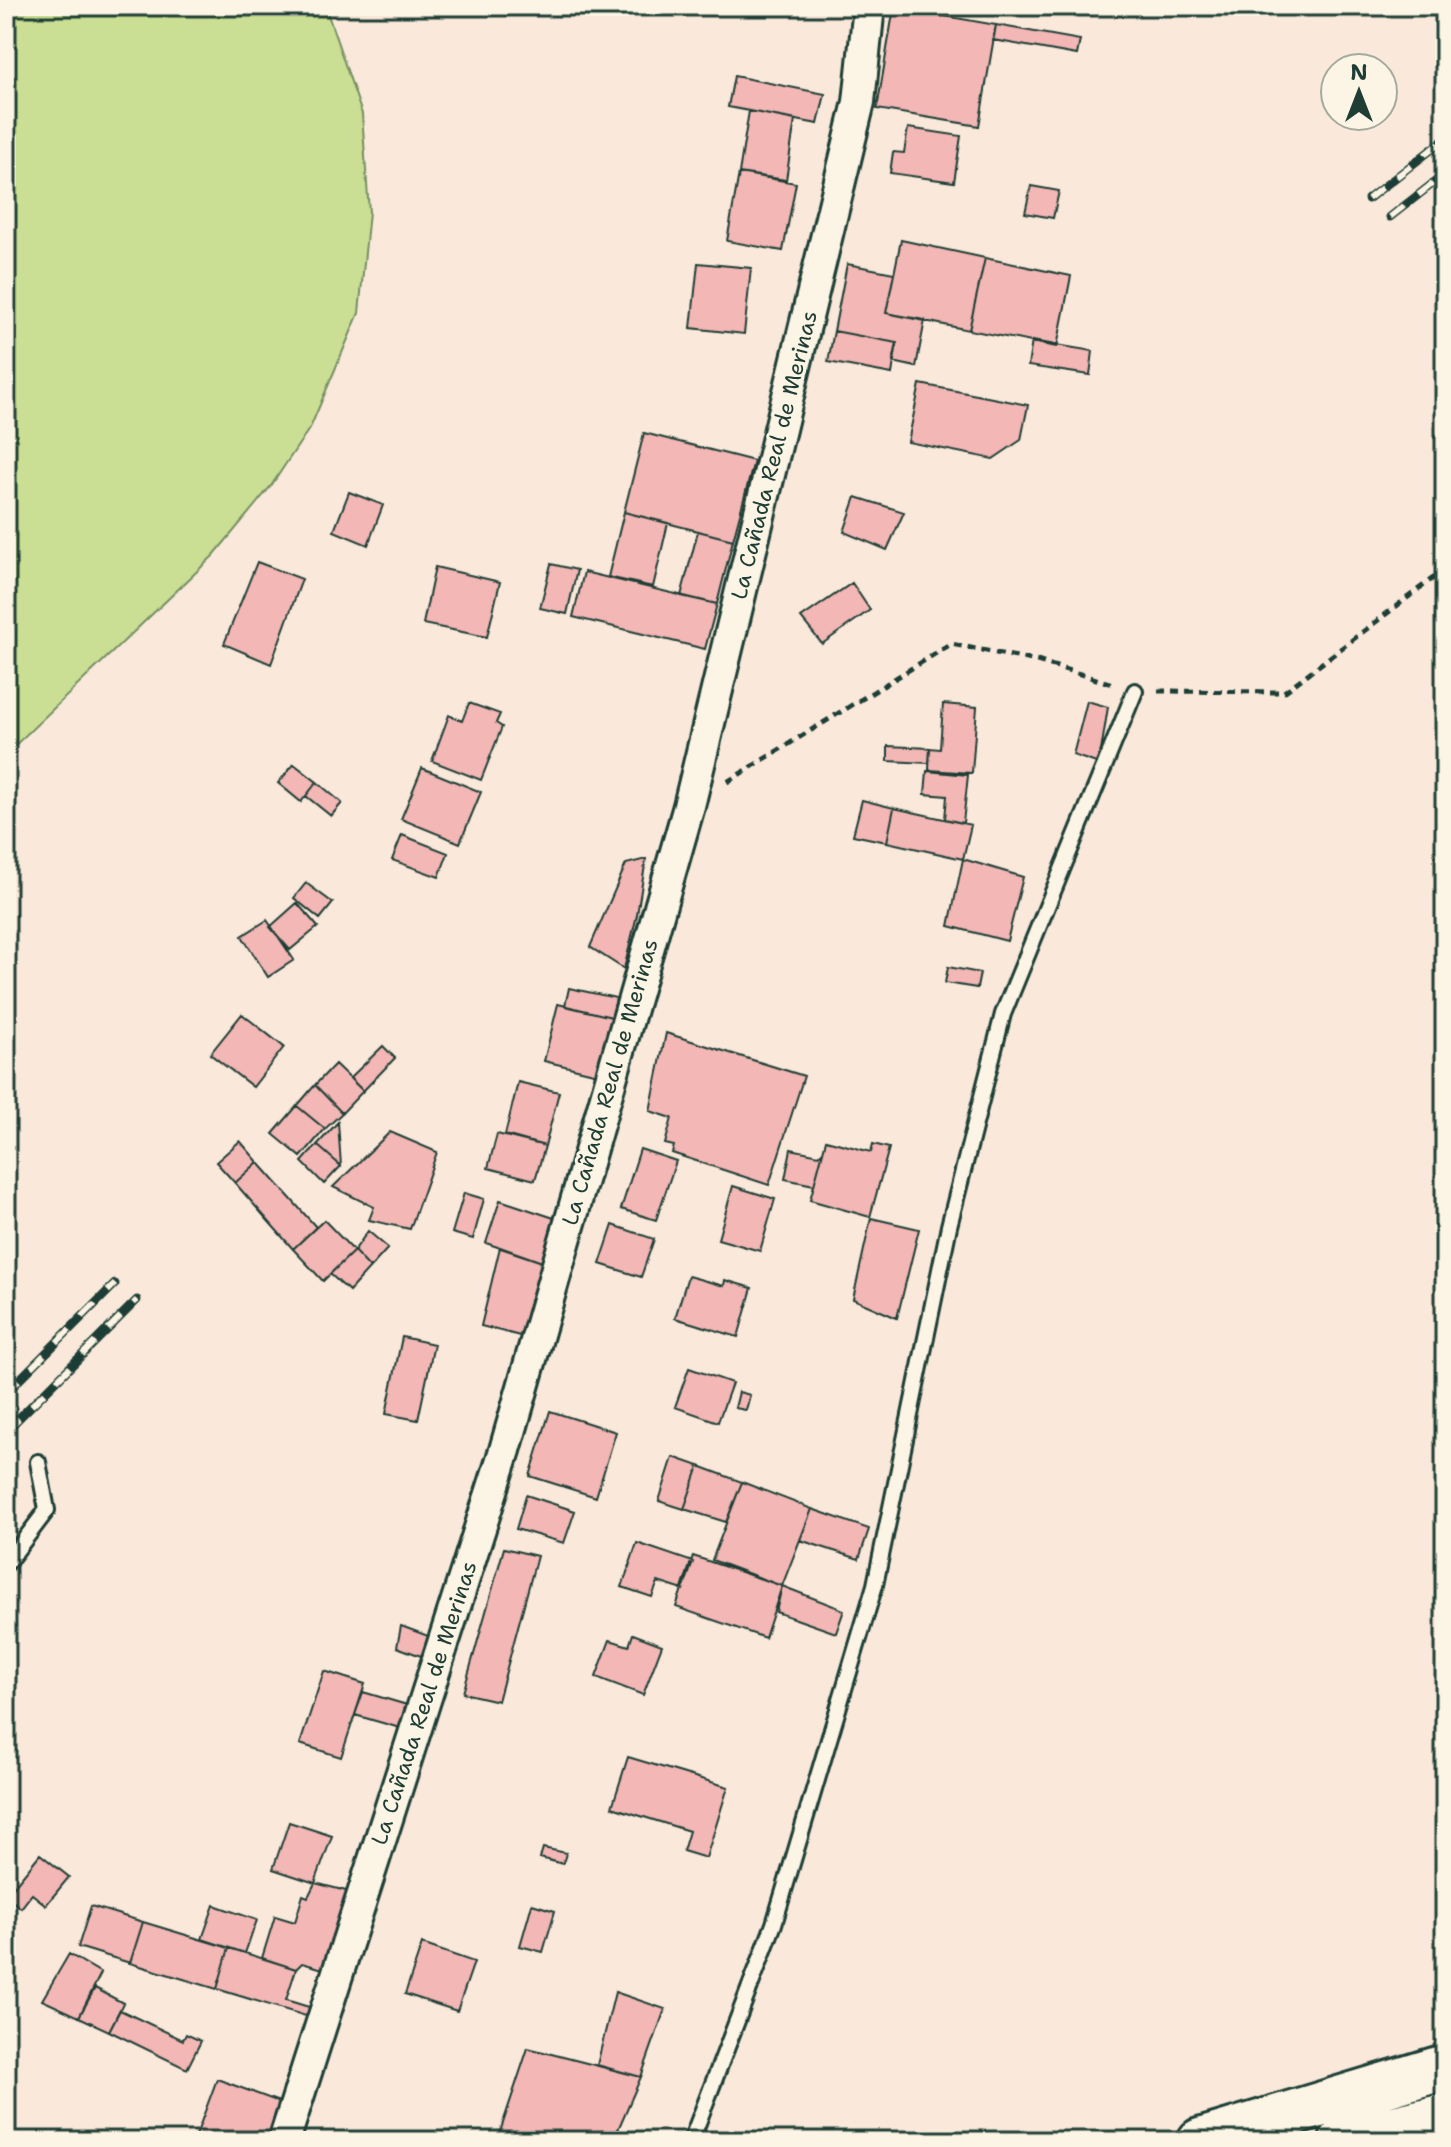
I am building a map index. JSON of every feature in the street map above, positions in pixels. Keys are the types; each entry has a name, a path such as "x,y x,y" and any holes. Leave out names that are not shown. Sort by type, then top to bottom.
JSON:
{"highway":[{"path":"1200,2141 1445,2067"},
{"path":"1342,2141 1445,2116"}],"street":[{"name":"La Cañada Real de Merinas","path":"284,2141 505,1450 689,806 859,102 869,6"}],"lane":[{"path":"691,2141 774,1924 875,1585 949,1226 1003,1014 1135,691"},
{"path":"6,1564 47,1510 38,1462"}],"path":[{"path":"689,806 951,644 1037,661 1135,691 1284,692 1445,569"}],"green space":[{"path":"6,6 325,6 362,114 369,212 359,313 311,426 271,486 214,555 6,754"}],"building":[{"path":"894,7 996,25 979,126 877,109"},
{"path":"996,25 1080,40 1077,55 993,40"},
{"path":"734,76 825,94 818,124 728,107"},
{"path":"749,111 795,120 786,180 739,173"},
{"path":"908,128 961,136 954,182 890,173 893,152 904,153"},
{"path":"739,173 796,183 783,251 727,241"},
{"path":"1031,186 1059,191 1053,218 1025,213"},
{"path":"901,240 985,258 969,330 886,313"},
{"path":"985,258 1071,276 1057,347 969,330"},
{"path":"698,263 751,268 744,334 691,328"},
{"path":"847,264 894,273 886,313 925,320 916,367 893,362 897,343 834,331"},
{"path":"834,331 897,343 892,374 828,362"},
{"path":"1032,341 1093,351 1090,375 1028,366"},
{"path":"920,384 1028,405 1021,440 993,459 908,442"},
{"path":"644,433 754,461 733,540 624,512"},
{"path":"349,492 383,505 368,545 334,531"},
{"path":"856,497 904,512 887,550 844,532"},
{"path":"624,512 668,523 653,587 608,577"},
{"path":"698,531 733,540 717,604 681,596"},
{"path":"257,562 302,579 271,664 224,644"},
{"path":"551,564 577,570 567,614 540,608"},
{"path":"435,567 500,582 487,637 423,624"},
{"path":"584,572 717,604 705,649 573,617"},
{"path":"852,583 870,610 822,644 801,618"},
{"path":"1087,701 1108,707 1099,764 1073,755"},
{"path":"469,703 500,714 496,723 502,727 481,780 432,761 449,715 462,721"},
{"path":"943,704 977,707 972,773 929,770 930,748 940,749"},
{"path":"888,746 930,748 929,763 888,761"},
{"path":"294,764 317,782 301,802 278,783"},
{"path":"422,768 481,792 460,843 401,819"},
{"path":"927,771 968,775 963,823 945,819 947,796 925,794"},
{"path":"317,782 342,803 331,816 306,796"},
{"path":"862,800 894,808 887,842 853,835"},
{"path":"894,808 971,825 963,859 887,842"},
{"path":"402,835 448,853 439,877 392,860"},
{"path":"646,859 624,969 590,947 626,864"},
{"path":"963,859 1023,877 1007,941 949,926"},
{"path":"306,883 333,903 320,919 294,898"},
{"path":"297,903 318,927 290,950 270,927"},
{"path":"267,920 294,960 268,977 242,936"},
{"path":"948,967 980,973 977,988 945,983"},
{"path":"569,988 616,998 612,1017 565,1006"},
{"path":"558,1004 612,1017 598,1074 544,1061"},
{"path":"242,1014 284,1047 253,1087 210,1054"},
{"path":"666,1033 804,1076 769,1185 672,1153 674,1146 665,1144 672,1118 650,1111"},
{"path":"383,1046 395,1058 363,1091 350,1078"},
{"path":"335,1064 363,1091 342,1113 315,1085"},
{"path":"518,1082 559,1092 545,1146 505,1135"},
{"path":"315,1085 342,1113 325,1129 297,1106"},
{"path":"297,1106 325,1129 301,1157 273,1134"},
{"path":"338,1122 341,1166 317,1145"},
{"path":"390,1132 437,1152 410,1229 369,1220 374,1207 333,1187"},
{"path":"497,1134 545,1146 535,1180 488,1168"},
{"path":"826,1140 871,1152 873,1144 889,1148 870,1217 810,1200"},
{"path":"240,1141 258,1162 235,1183 216,1162"},
{"path":"317,1145 341,1166 324,1184 302,1162"},
{"path":"640,1149 676,1161 656,1220 621,1209"},
{"path":"791,1149 819,1155 823,1151 814,1185 785,1179"},
{"path":"258,1162 316,1227 293,1249 235,1183"},
{"path":"733,1186 775,1199 760,1251 718,1239"},
{"path":"464,1193 484,1199 473,1239 452,1233"},
{"path":"500,1200 560,1220 545,1263 486,1243"},
{"path":"871,1218 919,1229 897,1318 853,1299"},
{"path":"324,1220 354,1251 323,1281 293,1249"},
{"path":"613,1225 654,1239 641,1277 600,1264"},
{"path":"368,1231 388,1248 370,1268 354,1251"},
{"path":"500,1247 545,1263 524,1337 481,1326"},
{"path":"354,1251 370,1268 349,1291 330,1274"},
{"path":"688,1276 724,1286 725,1280 752,1288 738,1337 675,1318"},
{"path":"402,1337 434,1344 418,1420 386,1414"},
{"path":"689,1368 732,1383 718,1422 675,1407"},
{"path":"739,1392 750,1395 746,1410 735,1408"},
{"path":"550,1411 616,1432 596,1497 530,1476"},
{"path":"673,1457 699,1466 684,1509 659,1501"},
{"path":"699,1466 742,1482 726,1522 684,1509"},
{"path":"742,1482 812,1509 782,1586 712,1560"},
{"path":"526,1495 575,1511 564,1543 516,1529"},
{"path":"812,1509 869,1529 859,1559 800,1540"},
{"path":"637,1543 693,1562 683,1590 658,1582 652,1597 622,1587"},
{"path":"504,1548 537,1556 498,1701 463,1693"},
{"path":"693,1556 782,1586 765,1638 676,1607"},
{"path":"782,1586 844,1610 836,1633 776,1612"},
{"path":"401,1626 431,1637 421,1656 397,1647"},
{"path":"633,1634 662,1645 643,1695 596,1677 610,1640 629,1646"},
{"path":"324,1671 365,1684 341,1757 300,1744"},
{"path":"363,1692 407,1705 400,1728 355,1715"},
{"path":"628,1757 728,1787 706,1858 683,1851 689,1831 612,1807"},
{"path":"289,1822 332,1836 315,1883 273,1869"},
{"path":"543,1848 566,1853 563,1864 540,1858"},
{"path":"40,1854 69,1877 46,1905 32,1894 21,1908 6,1896"},
{"path":"315,1883 350,1892 327,1970 302,1963 296,1969 262,1958 275,1916 295,1922 303,1895 308,1897"},
{"path":"532,1904 555,1911 543,1952 520,1946"},
{"path":"214,1905 257,1920 245,1953 202,1939"},
{"path":"91,1906 143,1922 130,1963 78,1947"},
{"path":"143,1922 229,1948 217,1989 130,1963"},
{"path":"422,1944 474,1962 457,2011 405,1994"},
{"path":"229,1948 296,1969 286,2000 309,2007 309,2017 217,1989"},
{"path":"69,1954 101,1973 79,2017 42,2000"},
{"path":"95,1988 123,2003 109,2031 79,2017"},
{"path":"615,1992 665,2009 641,2077 597,2065"},
{"path":"120,2010 183,2040 186,2034 201,2041 187,2069 109,2031"},
{"path":"528,2048 641,2077 613,2141 497,2141"},
{"path":"217,2079 293,2107 280,2141 194,2141"}],"railway":[{"path":"1368,199 1445,139"},
{"path":"1390,217 1445,174"},
{"path":"6,1393 115,1284"},
{"path":"6,1431 137,1300"}]}
